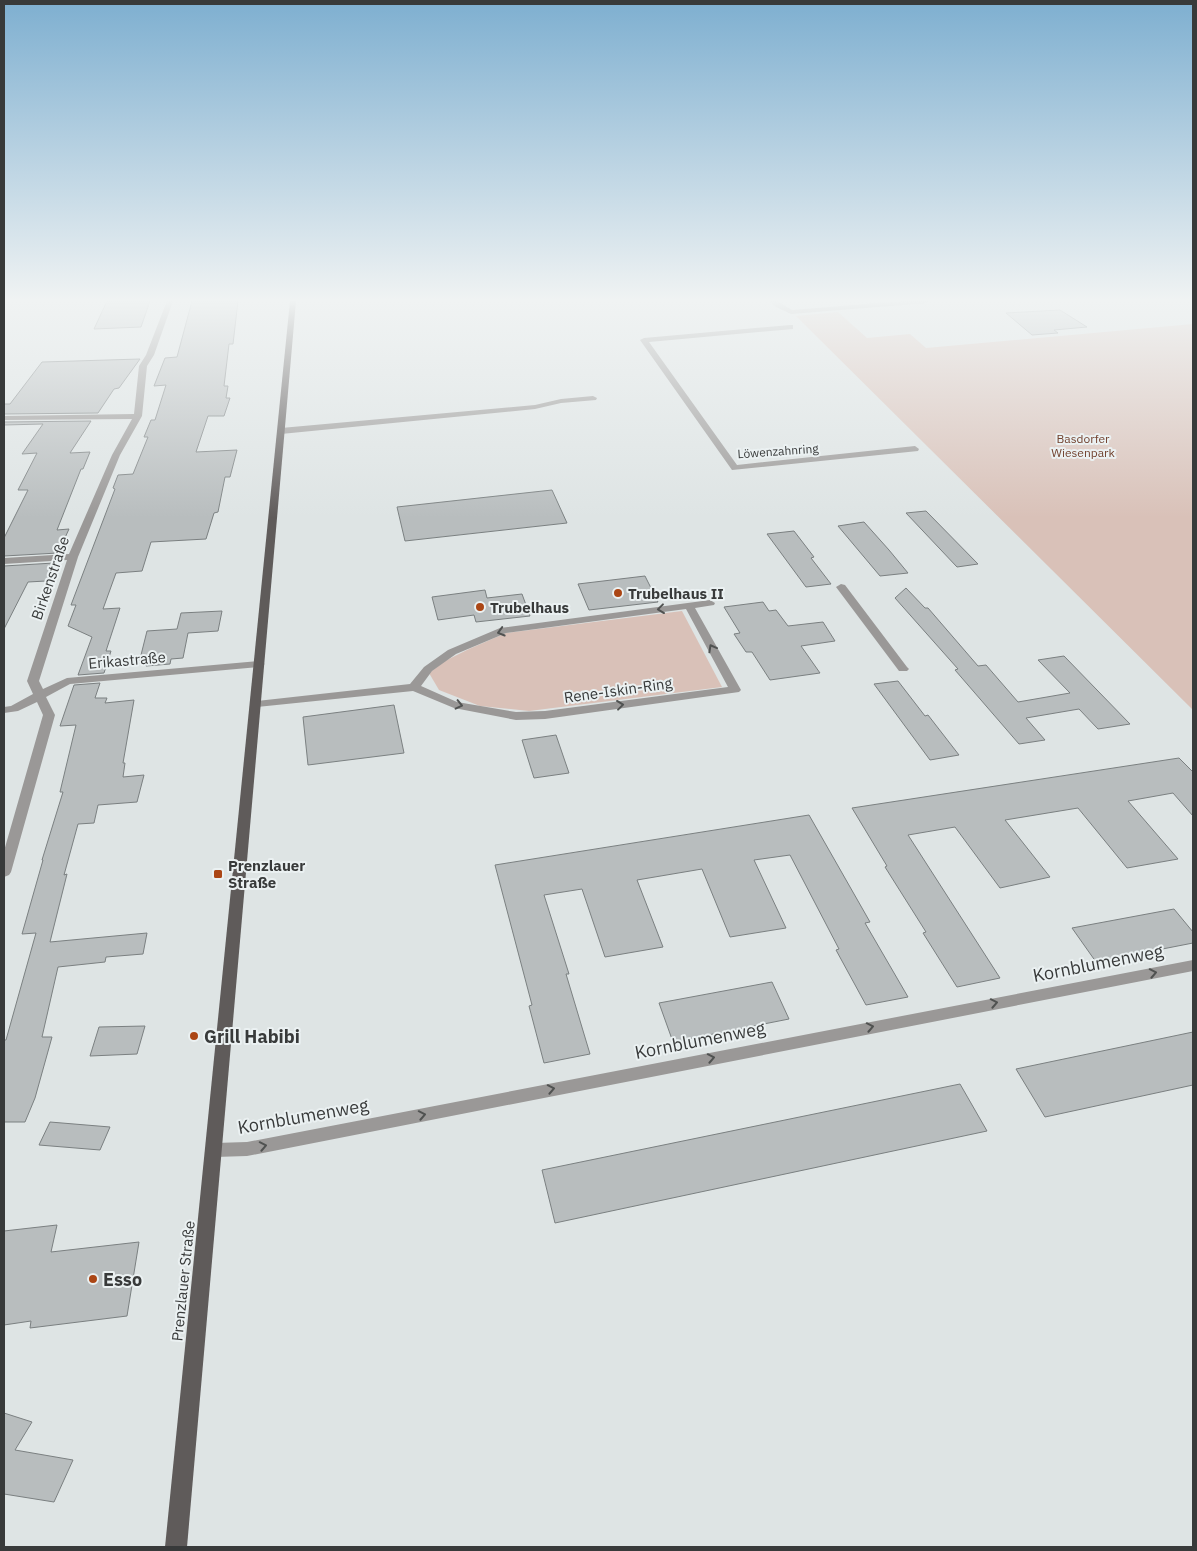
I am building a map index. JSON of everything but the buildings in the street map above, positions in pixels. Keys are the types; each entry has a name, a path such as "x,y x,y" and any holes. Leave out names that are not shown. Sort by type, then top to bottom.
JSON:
{"main road":[{"name":"Prenzlauer Straße","path":"176,1547 257,704 259,664 286,373"}],"street":[{"name":"Birkenstraße","path":"4,872 49,715 33,681 73,557 116,455 138,416 142,373"},
{"name":"Löwenzahnring","path":"668,373 735,468 915,449"},
{"path":"281,431 535,407 562,401 593,398"},
{"path":"4,418 138,416"},
{"path":"4,561 73,557"},
{"path":"841,586 903,669"},
{"path":"257,704 414,687 428,669 452,652 504,630 710,603"},
{"name":"Rene-Iskin-Ring","path":"414,687 454,705 516,716 545,715 735,690 689,606"},
{"name":"Erikastraße","path":"4,710 14,709 67,680 259,664"},
{"name":"Kornblumenweg","path":"215,1150 247,1149 1193,965"}],"green space":[{"name":"Basdorfer Wiesenpark","path":"854,373 1193,373 1193,710"},
{"path":"682,611 722,687 529,711 480,706 439,690 429,673 445,661 506,633"}],"place":[{"name":"Trubelhaus II","path":"618,593"},
{"name":"Trubelhaus","path":"480,607"},
{"name":"Prenzlauer Straße","path":"218,874"},
{"name":"Grill Habibi","path":"194,1036"},
{"name":"Esso","path":"93,1279"}]}
